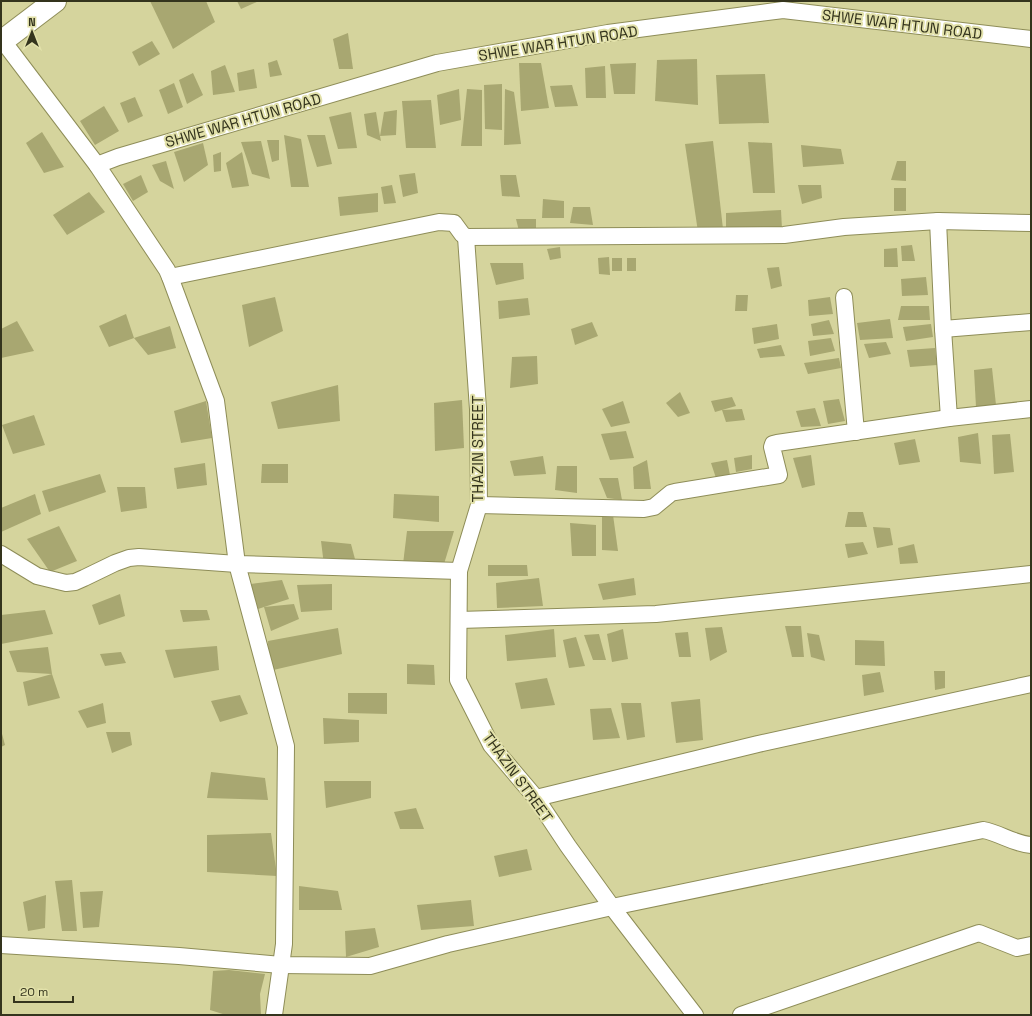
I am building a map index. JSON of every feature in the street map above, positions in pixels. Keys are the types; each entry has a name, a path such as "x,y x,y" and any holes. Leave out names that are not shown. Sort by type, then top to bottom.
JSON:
{"highway":[{"path":"2,41 56,1"}],"street":[{"name":"SHWE WAR HTUN ROAD","path":"97,166 118,157 438,63 608,33 783,10 1031,39"},
{"path":"2,41 97,166 170,277 216,401 237,564 286,746 284,944 274,1015"},
{"path":"170,277 439,222 454,223 466,237 784,235 844,227 938,221 1031,223"},
{"path":"938,221 949,418"},
{"name":"THAZIN STREET","path":"466,237 478,409 479,505 459,571 458,680 491,745 536,798 568,846 612,907 695,1015"},
{"path":"844,297 856,432"},
{"path":"943,329 1031,322"},
{"path":"479,505 644,509 654,507 671,493 779,475 773,444 949,418 1031,409"},
{"path":"1,554 37,576 66,583 75,582 129,558 139,557 237,564 459,571"},
{"path":"459,620 656,614 1031,574"},
{"path":"536,798 758,744 1031,684"},
{"path":"1,946 178,956 281,965 370,966 448,944 612,907 983,830 994,832 1025,844 1031,844"},
{"path":"741,1015 979,933 1017,948 1031,945"}],"building":[{"path":"150,1 206,1 215,22 173,49"},
{"path":"237,1 259,1 241,9"},
{"path":"348,33 353,69 339,69 333,39"},
{"path":"152,41 160,54 139,66 132,52"},
{"path":"697,59 698,105 655,101 657,60"},
{"path":"277,60 282,75 270,77 268,63"},
{"path":"519,63 541,63 549,108 521,111"},
{"path":"636,63 635,94 614,94 610,64"},
{"path":"225,65 235,92 213,95 211,71"},
{"path":"605,66 606,98 586,98 585,68"},
{"path":"254,69 257,88 239,91 237,73"},
{"path":"193,73 203,95 187,104 179,80"},
{"path":"765,74 769,123 719,124 716,75"},
{"path":"174,83 183,107 168,114 159,90"},
{"path":"502,84 502,130 485,129 484,85"},
{"path":"572,85 578,106 555,107 550,86"},
{"path":"459,89 461,120 440,125 437,95"},
{"path":"467,89 482,90 482,146 461,146"},
{"path":"505,89 514,92 521,144 504,145"},
{"path":"135,97 143,116 128,123 120,103"},
{"path":"431,100 436,148 406,148 402,101"},
{"path":"104,106 119,131 95,145 80,121"},
{"path":"397,110 396,135 380,136 384,112"},
{"path":"351,112 357,148 338,149 329,117"},
{"path":"376,112 381,141 367,135 364,114"},
{"path":"42,132 64,167 44,173 26,143"},
{"path":"284,135 301,139 309,187 291,187"},
{"path":"307,135 325,135 332,164 317,167"},
{"path":"267,140 279,140 279,160 272,162"},
{"path":"261,141 270,179 252,174 241,142"},
{"path":"713,141 723,229 698,232 685,144"},
{"path":"748,142 772,143 775,193 753,193"},
{"path":"203,143 208,165 184,182 174,152"},
{"path":"801,145 841,149 844,164 803,167"},
{"path":"221,152 221,171 214,172 213,155"},
{"path":"242,152 249,186 232,188 226,163"},
{"path":"166,161 174,189 160,181 152,165"},
{"path":"897,161 906,161 906,181 891,180"},
{"path":"415,173 418,193 403,197 399,175"},
{"path":"141,175 148,192 133,201 123,184"},
{"path":"500,175 516,175 520,197 502,196"},
{"path":"392,185 396,203 384,204 381,187"},
{"path":"798,185 821,185 822,198 802,204"},
{"path":"894,188 906,188 906,211 894,211"},
{"path":"89,192 105,212 67,235 53,215"},
{"path":"378,193 378,212 340,216 338,197"},
{"path":"543,199 564,201 564,218 542,218"},
{"path":"573,207 590,207 593,225 570,223"},
{"path":"781,210 782,229 726,233 726,213"},
{"path":"516,219 536,219 536,230 519,231"},
{"path":"912,245 915,261 902,261 901,246"},
{"path":"560,247 561,258 550,260 547,249"},
{"path":"897,248 898,267 884,267 884,249"},
{"path":"609,257 610,275 599,274 598,258"},
{"path":"612,258 622,258 622,271 612,271"},
{"path":"627,258 636,258 636,271 627,271"},
{"path":"490,263 523,263 524,279 496,285"},
{"path":"779,267 782,286 771,289 767,268"},
{"path":"926,277 928,295 902,296 901,279"},
{"path":"736,295 748,295 747,311 735,311"},
{"path":"275,297 283,331 249,347 242,305"},
{"path":"830,297 833,314 809,316 808,300"},
{"path":"528,298 530,315 499,319 498,301"},
{"path":"901,306 929,306 930,320 898,320"},
{"path":"126,314 134,338 109,347 99,326"},
{"path":"890,319 893,338 860,340 857,323"},
{"path":"829,320 834,334 813,336 811,324"},
{"path":"17,321 34,351 1,358 1,329"},
{"path":"592,322 598,336 575,345 571,329"},
{"path":"777,324 779,339 754,344 752,328"},
{"path":"931,324 933,337 906,341 903,327"},
{"path":"170,326 176,348 148,355 134,338"},
{"path":"831,338 835,351 810,356 808,341"},
{"path":"886,342 891,354 869,358 864,344"},
{"path":"781,345 785,356 760,358 757,349"},
{"path":"935,348 937,365 910,367 907,350"},
{"path":"537,356 538,384 510,388 512,357"},
{"path":"839,358 841,368 808,374 804,363"},
{"path":"992,368 996,405 976,407 974,370"},
{"path":"338,385 340,421 278,429 271,402"},
{"path":"680,392 690,413 678,417 666,403"},
{"path":"732,397 736,406 715,412 711,401"},
{"path":"839,399 845,421 828,424 823,401"},
{"path":"462,400 464,448 435,451 434,403"},
{"path":"206,401 212,438 181,443 174,411"},
{"path":"623,401 630,423 611,427 602,409"},
{"path":"815,408 821,426 801,427 796,411"},
{"path":"742,409 745,420 726,422 722,410"},
{"path":"34,415 45,445 13,454 2,425"},
{"path":"626,431 634,458 610,460 601,434"},
{"path":"978,433 981,464 960,462 958,437"},
{"path":"1010,434 1014,472 994,474 992,435"},
{"path":"915,439 920,462 899,465 894,443"},
{"path":"752,455 752,469 736,472 734,458"},
{"path":"811,455 815,485 802,488 793,458"},
{"path":"543,456 546,474 514,476 510,461"},
{"path":"647,460 651,489 634,489 633,467"},
{"path":"727,460 730,475 716,478 711,463"},
{"path":"205,463 207,485 177,489 174,468"},
{"path":"262,464 288,464 288,483 261,483"},
{"path":"557,466 577,466 577,493 555,490"},
{"path":"100,474 106,492 49,512 42,491"},
{"path":"599,478 618,478 622,500 607,498"},
{"path":"117,487 145,487 147,508 121,512"},
{"path":"35,494 41,514 1,532 1,508"},
{"path":"394,494 439,496 439,522 393,518"},
{"path":"848,512 863,512 867,527 845,527"},
{"path":"602,515 613,515 618,551 602,550"},
{"path":"570,523 596,525 596,556 572,556"},
{"path":"59,526 77,561 50,572 27,539"},
{"path":"873,527 890,528 893,545 877,548"},
{"path":"407,531 454,531 444,564 403,564"},
{"path":"321,541 351,544 356,563 324,565"},
{"path":"863,542 868,554 848,558 845,544"},
{"path":"914,544 918,563 900,564 898,548"},
{"path":"488,565 527,565 528,576 488,576"},
{"path":"539,578 543,606 497,608 496,583"},
{"path":"634,578 636,595 603,600 598,584"},
{"path":"282,580 289,599 258,609 251,584"},
{"path":"332,584 332,610 301,612 297,585"},
{"path":"120,594 125,616 99,625 92,605"},
{"path":"294,604 299,619 271,631 264,607"},
{"path":"45,610 53,634 1,644 1,615"},
{"path":"180,610 207,610 210,620 183,622"},
{"path":"785,626 801,626 804,657 792,657"},
{"path":"722,627 727,652 710,661 705,628"},
{"path":"338,628 342,654 269,671 268,641"},
{"path":"554,629 556,657 507,661 505,635"},
{"path":"623,629 628,659 612,662 607,634"},
{"path":"688,632 691,657 679,657 675,633"},
{"path":"807,633 819,635 825,661 811,657"},
{"path":"599,634 606,660 593,660 584,635"},
{"path":"576,637 585,666 569,668 563,640"},
{"path":"855,640 884,641 885,666 855,665"},
{"path":"217,646 219,670 174,678 165,650"},
{"path":"48,647 52,674 17,672 9,651"},
{"path":"121,652 126,663 105,666 100,654"},
{"path":"407,664 434,665 435,685 407,684"},
{"path":"934,671 945,671 945,688 935,690"},
{"path":"880,672 884,692 864,696 862,675"},
{"path":"52,674 60,698 28,706 23,682"},
{"path":"547,678 555,705 521,709 515,683"},
{"path":"348,693 387,693 387,714 348,713"},
{"path":"240,695 248,714 220,722 211,701"},
{"path":"700,699 703,740 676,743 671,702"},
{"path":"103,703 106,723 87,728 78,711"},
{"path":"621,703 641,703 645,737 627,740"},
{"path":"611,708 620,738 593,740 590,709"},
{"path":"323,718 359,720 359,742 324,744"},
{"path":"1,730 5,745 1,747"},
{"path":"106,732 130,732 132,745 112,753"},
{"path":"211,772 265,778 268,800 207,798"},
{"path":"324,781 371,781 371,798 326,808"},
{"path":"416,808 424,829 400,829 394,812"},
{"path":"271,833 277,876 207,872 207,835"},
{"path":"527,849 532,870 499,877 494,856"},
{"path":"72,880 77,931 62,931 55,881"},
{"path":"299,886 338,891 342,910 299,910"},
{"path":"103,891 99,927 83,928 80,892"},
{"path":"46,895 45,928 28,931 23,902"},
{"path":"471,900 474,926 421,930 417,905"},
{"path":"375,928 379,947 346,957 345,931"},
{"path":"229,970 265,974 260,994 261,1015 226,1015 210,1010 213,971"}]}
